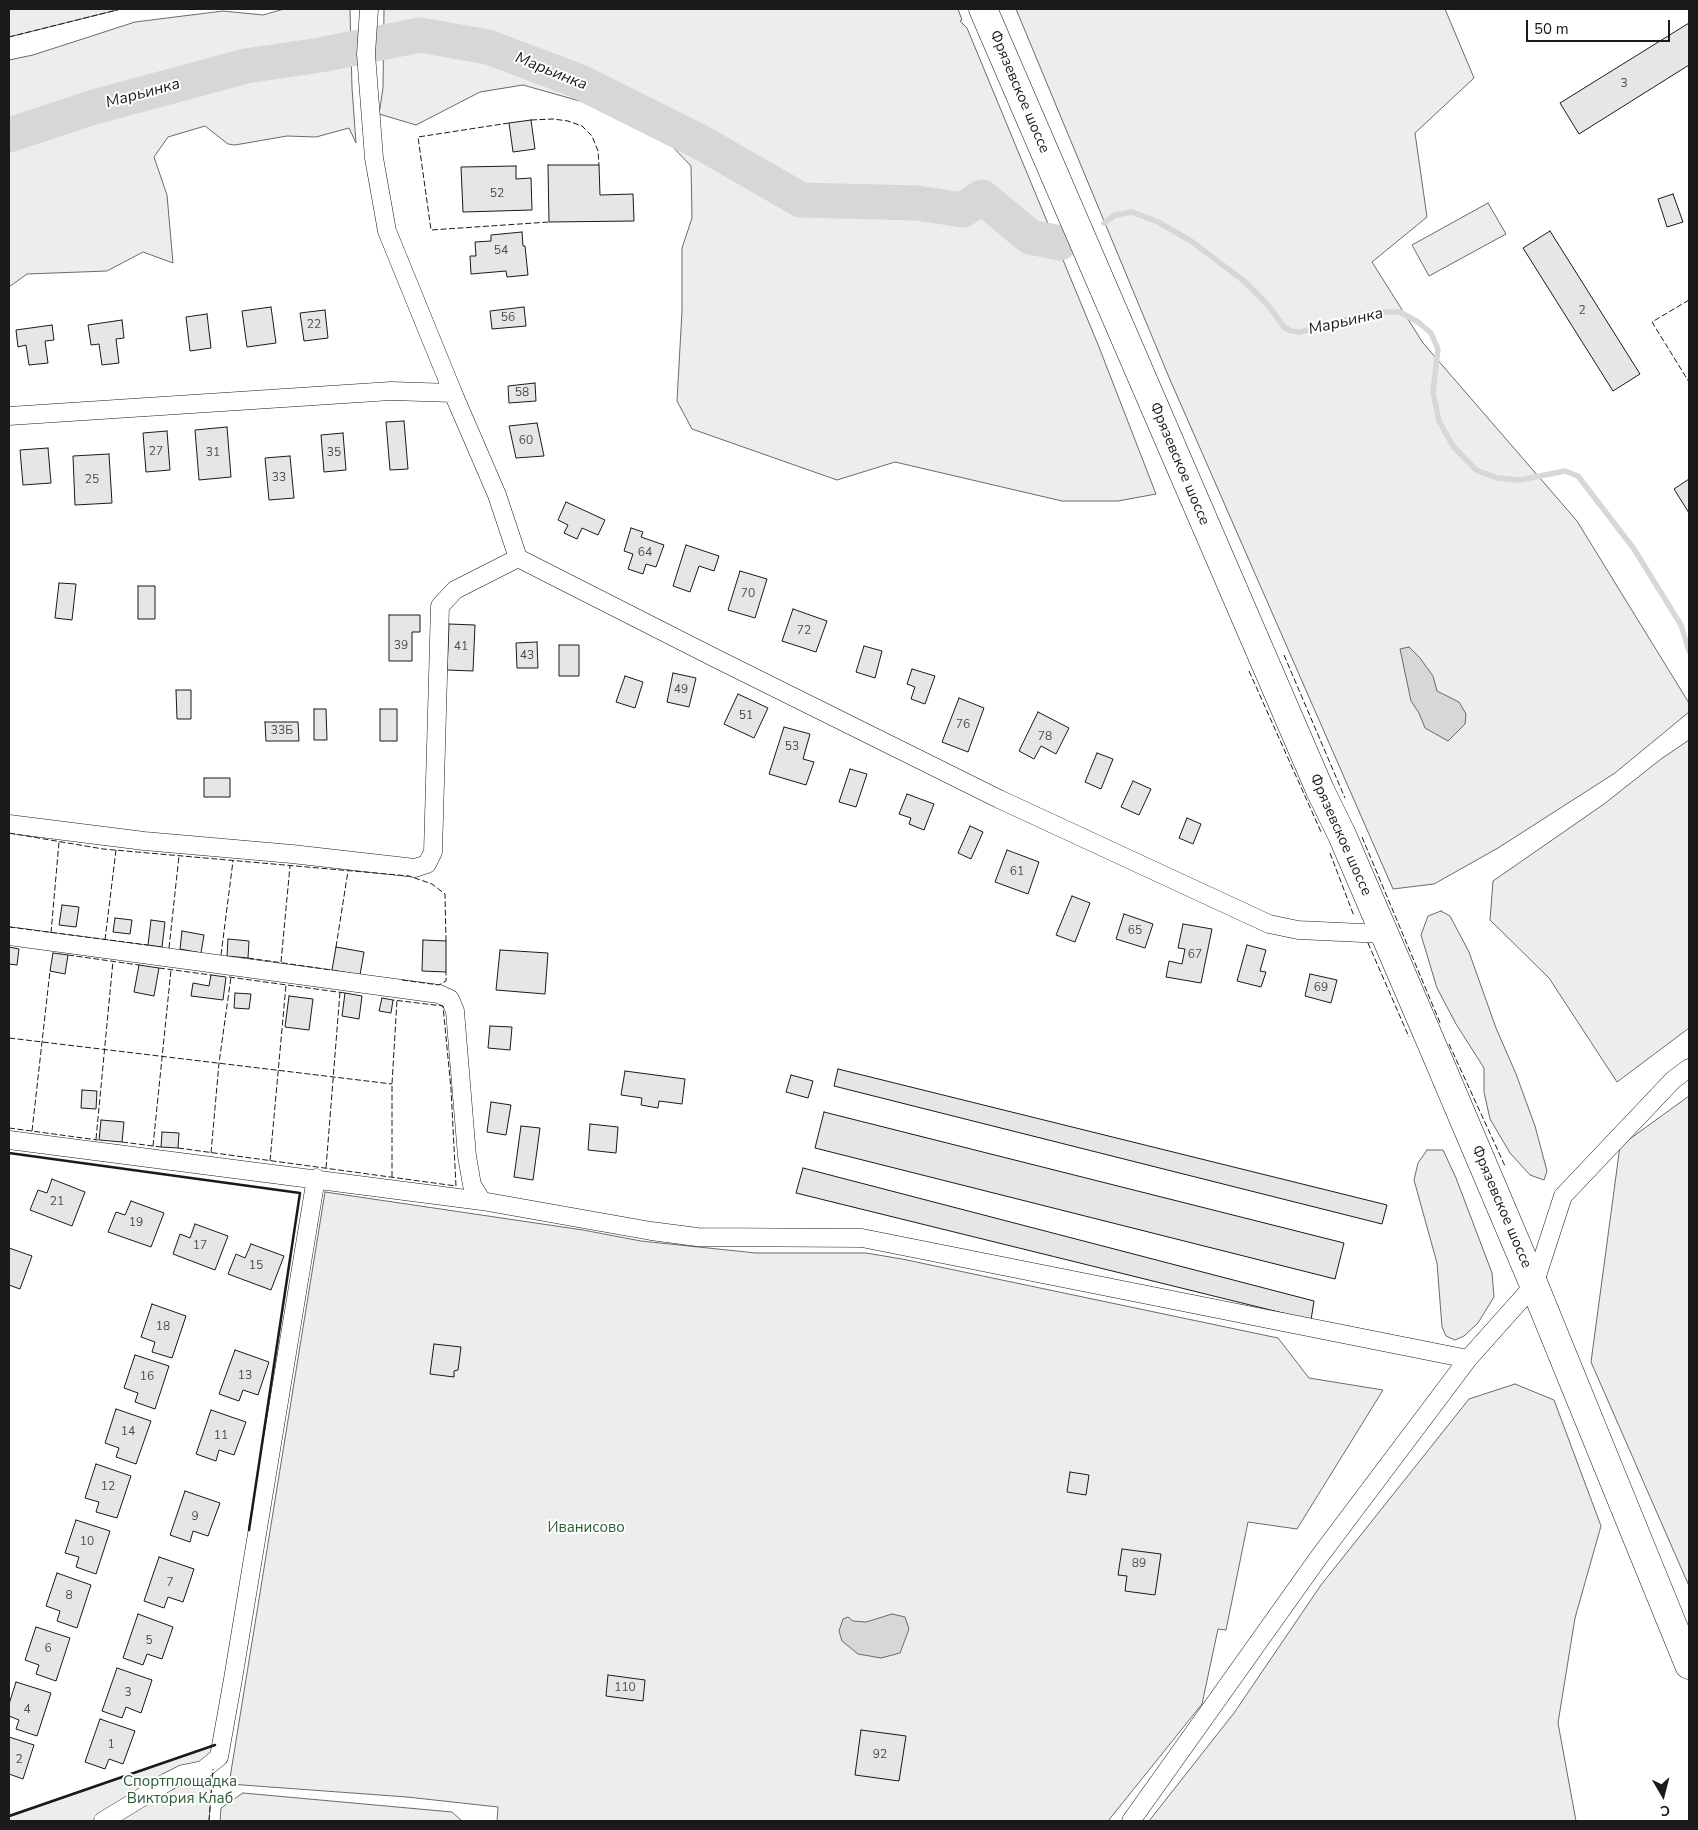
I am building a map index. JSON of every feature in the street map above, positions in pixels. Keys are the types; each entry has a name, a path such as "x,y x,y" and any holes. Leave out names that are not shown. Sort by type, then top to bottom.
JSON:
{"highway":[{"name":"Фрязевское шоссе","path":"983,9 1534,1285 1689,1665"}],"street":[{"path":"369,9 366,54 374,158 387,231 497,495 518,558 726,664 999,799 1269,924 1298,930 1384,934"},
{"path":"9,416 391,391 453,393"},
{"path":"9,824 144,841 292,854 415,868 427,864 433,852 440,606 456,590 518,558"},
{"path":"9,936 439,994 450,999 454,1011 467,1156 472,1184 482,1201"},
{"path":"1130,1821 1319,1557 1468,1359 1534,1285 1563,1196 1673,1080 1689,1068"},
{"path":"9,1140 316,1178 482,1201 651,1231 698,1237 862,1238 1468,1359"},
{"path":"103,1821 183,1774 203,1770 219,1757 316,1178"}],"green space":[{"path":"9,9 121,9 9,37"},
{"path":"284,9 350,9 352,88 356,143 349,128 316,137 287,136 235,145 228,144 205,126 168,137 154,157 167,195 173,263 143,252 107,271 27,274 9,287 9,60 33,55 135,22 223,11 263,15"},
{"path":"384,9 958,9 962,20 960,21 967,28 1099,347 1156,494 1118,501 1062,501 895,462 837,480 692,429 677,401 682,311 682,248 692,218 691,166 647,120 523,85 480,92 416,125 379,114 383,88"},
{"path":"1016,9 1445,9 1474,78 1415,133 1427,217 1372,262 1423,343 1577,521 1689,703 1689,712 1615,773 1498,848 1434,884 1393,889 1168,375"},
{"path":"1488,203 1506,234 1429,276 1412,245"},
{"path":"1689,740 1689,1028 1617,1082 1549,978 1490,920 1493,881 1604,804 1661,759"},
{"path":"1441,911 1450,916 1469,952 1496,1028 1516,1074 1535,1126 1547,1171 1544,1180 1530,1175 1510,1153 1490,1119 1484,1092 1484,1068 1456,1024 1437,988 1421,935 1428,916"},
{"path":"1689,1096 1689,1586 1591,1362 1620,1146"},
{"path":"1427,1150 1443,1150 1456,1178 1492,1273 1494,1297 1478,1323 1464,1336 1455,1340 1446,1336 1442,1327 1437,1263 1414,1180 1418,1163"},
{"name":"Иванисово","path":"325,1192 583,1230 641,1241 756,1253 866,1253 902,1259 1278,1338 1309,1378 1383,1390 1297,1529 1248,1522 1226,1630 1218,1629 1202,1704 1108,1821 497,1821 498,1807 407,1797 229,1784"},
{"path":"1515,1384 1554,1400 1601,1526 1575,1618 1558,1723 1576,1821 1149,1821 1234,1713 1321,1585 1469,1399"},
{"name":"Спортплощадка Виктория Клаб","path":"215,1745 209,1821 9,1821 9,1817"},
{"path":"243,1793 452,1812 462,1821 220,1821 221,1808"}],"shaded area":[{"path":"1409,647 1433,676 1437,691 1459,702 1466,714 1465,724 1448,741 1425,728 1419,713 1411,701 1400,649"},
{"path":"892,1614 905,1617 909,1629 900,1653 881,1658 858,1654 842,1641 839,1631 843,1619 848,1617 853,1621 866,1622"}],"building":[{"path":"1689,23 1689,65 1579,134 1560,103"},
{"path":"531,120 535,149 513,152 509,123"},
{"path":"548,165 599,165 600,195 633,194 634,221 549,222"},
{"path":"516,166 516,179 531,178 532,210 463,212 461,167"},
{"path":"1673,194 1683,222 1667,227 1658,199"},
{"path":"1550,231 1640,374 1613,391 1523,248"},
{"path":"522,232 528,275 507,277 506,271 471,274 470,256 476,256 475,242 491,241 491,235"},
{"path":"271,307 276,343 247,347 242,311"},
{"path":"524,307 526,326 492,329 490,311"},
{"path":"325,310 328,338 304,341 300,313"},
{"path":"207,314 211,348 190,351 186,317"},
{"path":"122,320 124,338 116,339 119,363 102,365 99,344 91,345 88,325"},
{"path":"52,325 54,340 45,341 48,363 29,365 26,345 18,347 16,330"},
{"path":"535,383 536,401 509,403 508,386"},
{"path":"404,421 408,469 390,470 386,422"},
{"path":"537,423 544,456 516,458 509,426"},
{"path":"227,427 231,477 199,480 195,430"},
{"path":"167,431 170,470 146,472 143,433"},
{"path":"343,433 346,470 324,472 321,435"},
{"path":"48,448 51,483 23,485 20,450"},
{"path":"109,454 112,503 75,505 73,456"},
{"path":"290,456 294,498 269,500 265,458"},
{"path":"1689,479 1689,513 1674,489"},
{"path":"566,502 605,520 598,535 582,528 577,539 564,533 568,525 558,520"},
{"path":"631,528 643,532 641,537 664,545 656,567 646,564 643,574 628,569 633,554 624,551"},
{"path":"686,545 719,556 714,571 699,566 690,592 673,586"},
{"path":"740,571 767,579 755,618 728,610"},
{"path":"59,583 76,584 72,620 55,618"},
{"path":"138,586 155,586 155,619 138,619"},
{"path":"793,609 827,621 816,652 782,641"},
{"path":"389,615 420,615 420,632 412,632 412,661 389,661"},
{"path":"449,624 475,625 473,671 447,670"},
{"path":"537,642 538,668 517,668 516,643"},
{"path":"559,645 579,645 579,676 559,676"},
{"path":"864,646 882,651 875,678 856,672"},
{"path":"912,669 935,676 925,704 911,699 915,687 907,684"},
{"path":"673,673 696,678 689,707 667,702"},
{"path":"625,676 643,682 635,708 616,702"},
{"path":"176,690 191,690 191,719 177,719"},
{"path":"738,694 768,708 754,738 724,724"},
{"path":"959,698 984,708 968,752 942,742"},
{"path":"314,709 326,709 327,740 314,740"},
{"path":"380,709 397,709 397,741 380,741"},
{"path":"1038,712 1069,728 1056,754 1041,746 1034,759 1019,751"},
{"path":"265,722 298,722 299,741 266,741"},
{"path":"784,727 810,734 803,759 814,762 806,785 769,774"},
{"path":"1097,753 1113,759 1101,789 1085,782"},
{"path":"850,769 867,774 856,807 839,802"},
{"path":"204,778 230,778 230,797 204,797"},
{"path":"1133,781 1151,789 1139,815 1121,807"},
{"path":"907,794 934,804 924,830 909,824 911,818 899,814"},
{"path":"1187,818 1201,824 1193,844 1179,838"},
{"path":"970,826 983,832 971,859 958,853"},
{"path":"1007,850 1039,862 1028,894 995,882"},
{"path":"1072,896 1090,903 1075,942 1056,935"},
{"path":"62,905 79,907 76,927 59,925"},
{"path":"1124,914 1153,924 1145,948 1116,939"},
{"path":"115,918 132,920 130,934 113,932"},
{"path":"151,920 165,922 162,947 148,945"},
{"path":"1183,924 1212,929 1201,983 1166,977 1169,961 1182,964 1185,949 1178,948"},
{"path":"182,931 204,935 201,953 180,949"},
{"path":"228,939 249,941 248,958 227,956"},
{"path":"423,940 446,941 446,972 422,971"},
{"path":"1247,945 1266,950 1260,971 1266,972 1261,987 1237,981"},
{"path":"9,947 19,949 17,965 9,964"},
{"path":"336,947 364,952 360,975 332,970"},
{"path":"500,950 548,953 545,994 496,990"},
{"path":"53,953 68,955 65,974 50,971"},
{"path":"139,965 159,968 154,996 134,992"},
{"path":"1310,974 1337,980 1331,1003 1305,996"},
{"path":"211,975 226,977 223,1000 191,996 193,983 209,986"},
{"path":"235,993 251,994 249,1009 234,1008"},
{"path":"345,993 362,996 359,1019 342,1016"},
{"path":"289,996 313,999 309,1030 285,1027"},
{"path":"382,998 393,1000 391,1013 379,1011"},
{"path":"490,1026 512,1027 510,1050 488,1048"},
{"path":"838,1069 1387,1205 1382,1224 834,1086"},
{"path":"625,1071 685,1079 682,1104 659,1101 658,1108 641,1105 642,1098 621,1095"},
{"path":"791,1075 813,1081 808,1098 786,1092"},
{"path":"82,1090 97,1091 96,1109 81,1108"},
{"path":"491,1102 511,1105 506,1135 487,1132"},
{"path":"824,1112 1344,1243 1335,1279 815,1148"},
{"path":"101,1120 124,1122 122,1142 99,1140"},
{"path":"590,1124 618,1127 616,1153 588,1150"},
{"path":"521,1126 540,1128 533,1180 514,1177"},
{"path":"162,1132 179,1133 178,1148 161,1147"},
{"path":"803,1168 1314,1301 1311,1320 796,1193"},
{"path":"52,1179 85,1192 72,1226 30,1210 38,1190 47,1193"},
{"path":"131,1201 164,1213 151,1247 108,1232 116,1212 125,1215"},
{"path":"195,1224 228,1236 215,1270 173,1254 180,1234 190,1238"},
{"path":"251,1244 284,1256 271,1290 228,1274 236,1254 245,1258"},
{"path":"9,1248 32,1256 20,1289 9,1285"},
{"path":"152,1304 186,1316 172,1358 152,1352 155,1342 141,1337"},
{"path":"434,1344 461,1347 458,1370 454,1371 454,1377 430,1374"},
{"path":"235,1350 269,1362 258,1395 243,1390 239,1401 219,1394"},
{"path":"135,1355 169,1366 155,1409 135,1402 138,1393 124,1388"},
{"path":"116,1409 151,1421 136,1464 116,1457 119,1448 105,1443"},
{"path":"211,1410 246,1422 234,1455 219,1450 216,1461 196,1454"},
{"path":"96,1464 131,1476 117,1518 96,1512 99,1502 85,1498"},
{"path":"1070,1472 1089,1475 1086,1495 1067,1492"},
{"path":"185,1491 220,1503 208,1536 193,1531 190,1542 170,1535"},
{"path":"76,1520 110,1531 96,1574 76,1567 79,1557 65,1553"},
{"path":"1122,1549 1161,1554 1155,1595 1125,1591 1127,1576 1118,1575"},
{"path":"159,1557 194,1569 183,1602 168,1597 164,1608 144,1601"},
{"path":"57,1573 91,1585 77,1628 57,1621 60,1611 46,1606"},
{"path":"138,1614 173,1627 162,1659 147,1654 143,1665 123,1658"},
{"path":"36,1627 70,1638 56,1681 36,1674 39,1665 25,1660"},
{"path":"117,1668 152,1680 141,1713 126,1707 122,1718 102,1711"},
{"path":"608,1675 645,1680 643,1701 606,1696"},
{"path":"16,1682 51,1693 37,1736 16,1729 19,1720 9,1716 9,1704"},
{"path":"100,1719 135,1731 123,1764 109,1759 105,1769 85,1762"},
{"path":"861,1730 906,1736 899,1781 855,1775"},
{"path":"9,1737 34,1745 23,1779 9,1774"}],"waterway":[{"name":"Марьинка","path":"9,135 94,107 246,66 320,55 420,35 488,47 578,81 702,143 801,200 917,203 963,210 982,197 1030,237 1060,243"},
{"name":"Марьинка","path":"1104,223 1115,215 1132,212 1158,222 1191,241 1244,281 1267,304 1284,327 1291,331 1300,332 1375,312 1400,312 1418,322 1431,333 1438,349 1433,392 1439,421 1453,446 1476,470 1497,478 1520,480 1565,471 1578,476 1634,549 1681,625 1689,651"}],"fence":[{"path":"9,37 121,9"},
{"path":"531,120 553,119 568,121 582,126 592,136 598,151 599,165"},
{"path":"509,123 418,137 431,230 549,222"},
{"path":"1689,300 1652,322 1689,382"},
{"path":"1284,655 1345,798"},
{"path":"1249,671 1322,834"},
{"path":"9,833 103,849 409,876 432,884 445,894 446,941"},
{"path":"1362,837 1441,1025"},
{"path":"51,933 59,842"},
{"path":"105,940 116,850"},
{"path":"1330,853 1354,916"},
{"path":"169,948 179,856"},
{"path":"221,955 233,861"},
{"path":"281,962 290,866"},
{"path":"336,947 348,871"},
{"path":"9,927 148,945"},
{"path":"1368,943 1409,1037"},
{"path":"68,955 139,965"},
{"path":"248,958 332,970"},
{"path":"96,1139 113,961"},
{"path":"159,968 211,975"},
{"path":"153,1146 171,970"},
{"path":"32,1131 50,971"},
{"path":"402,980 439,985 446,981 446,972"},
{"path":"229,977 345,993"},
{"path":"211,1153 219,1063 231,977"},
{"path":"270,1161 286,985"},
{"path":"326,1168 340,992"},
{"path":"178,1148 456,1186 451,1089 443,1006 393,1000"},
{"path":"392,1177 392,1084 397,1000"},
{"path":"9,1038 392,1084"},
{"path":"1449,1044 1505,1166"},
{"path":"9,1128 98,1140"},
{"path":"122,1142 161,1147"},
{"path":"9,1816 214,1745"},
{"path":"209,1821 213,1769"}],"wall":[{"path":"9,1153 300,1193 249,1530"},
{"path":"9,1816 215,1745"}]}
